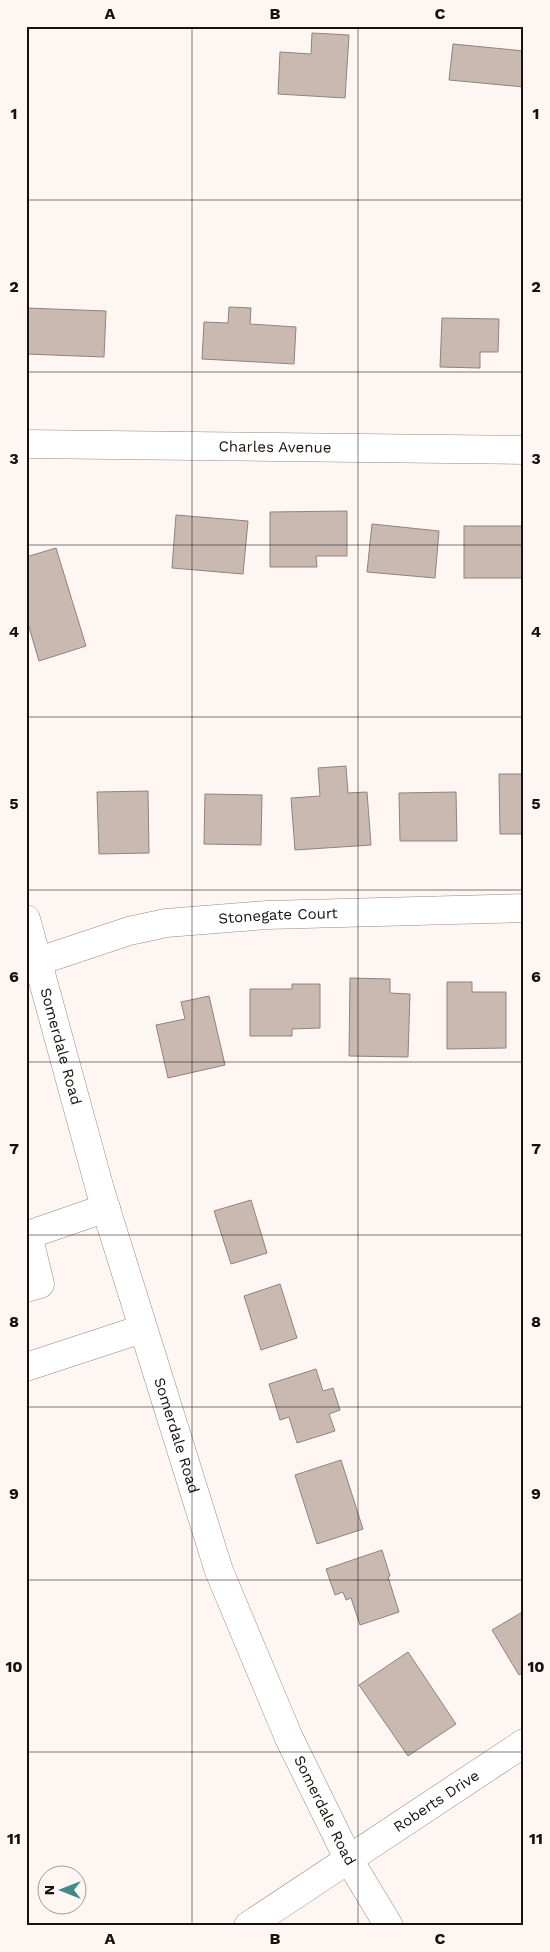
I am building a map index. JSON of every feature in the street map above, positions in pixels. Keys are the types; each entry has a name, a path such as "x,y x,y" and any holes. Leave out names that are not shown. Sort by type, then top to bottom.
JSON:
{"street":[{"name":"Charles Avenue","path":"26,444 524,450"},
{"name":"Stonegate Court","path":"39,961 129,931 166,923 267,914 524,908"},
{"name":"Somerdale Road","path":"26,919 106,1208 219,1570 288,1738 348,1858 389,1926"},
{"path":"26,1288 40,1284 28,1235 106,1208"},
{"path":"26,1367 142,1328"},
{"name":"Roberts Drive","path":"248,1926 524,1743"}],"building":[{"path":"312,33 349,35 345,98 278,94 280,52 311,54"},
{"path":"453,44 524,51 524,87 449,80"},
{"path":"229,307 251,308 250,324 296,327 294,364 202,359 204,322 228,323"},
{"path":"26,308 106,311 104,357 26,354"},
{"path":"442,318 499,319 498,352 480,352 480,368 440,367"},
{"path":"347,511 347,556 316,556 317,567 270,567 270,512"},
{"path":"176,515 248,521 243,574 172,568"},
{"path":"372,524 439,531 435,578 367,572"},
{"path":"464,526 524,526 524,578 464,578"},
{"path":"56,548 86,646 39,661 26,617 26,557"},
{"path":"346,766 348,793 367,792 371,845 295,850 291,798 320,796 318,768"},
{"path":"499,774 524,774 524,834 500,834"},
{"path":"148,791 149,853 99,854 97,792"},
{"path":"456,792 457,841 400,841 399,793"},
{"path":"205,794 262,795 261,845 204,844"},
{"path":"350,978 390,979 390,993 410,994 408,1057 349,1056"},
{"path":"447,982 472,982 472,992 506,992 506,1048 447,1049"},
{"path":"292,984 320,984 320,1028 292,1029 292,1036 250,1036 250,989 292,989"},
{"path":"209,996 225,1065 168,1078 156,1025 185,1019 181,1002"},
{"path":"251,1200 267,1253 231,1264 214,1211"},
{"path":"280,1284 297,1338 261,1350 244,1296"},
{"path":"316,1369 323,1391 333,1388 340,1410 329,1414 335,1431 297,1443 289,1417 280,1420 269,1384"},
{"path":"341,1460 363,1529 317,1544 295,1475"},
{"path":"382,1550 399,1612 360,1625 351,1598 346,1600 343,1592 335,1595 326,1569"},
{"path":"524,1611 524,1672 519,1675 492,1630"},
{"path":"408,1652 456,1724 408,1756 359,1685"}]}
